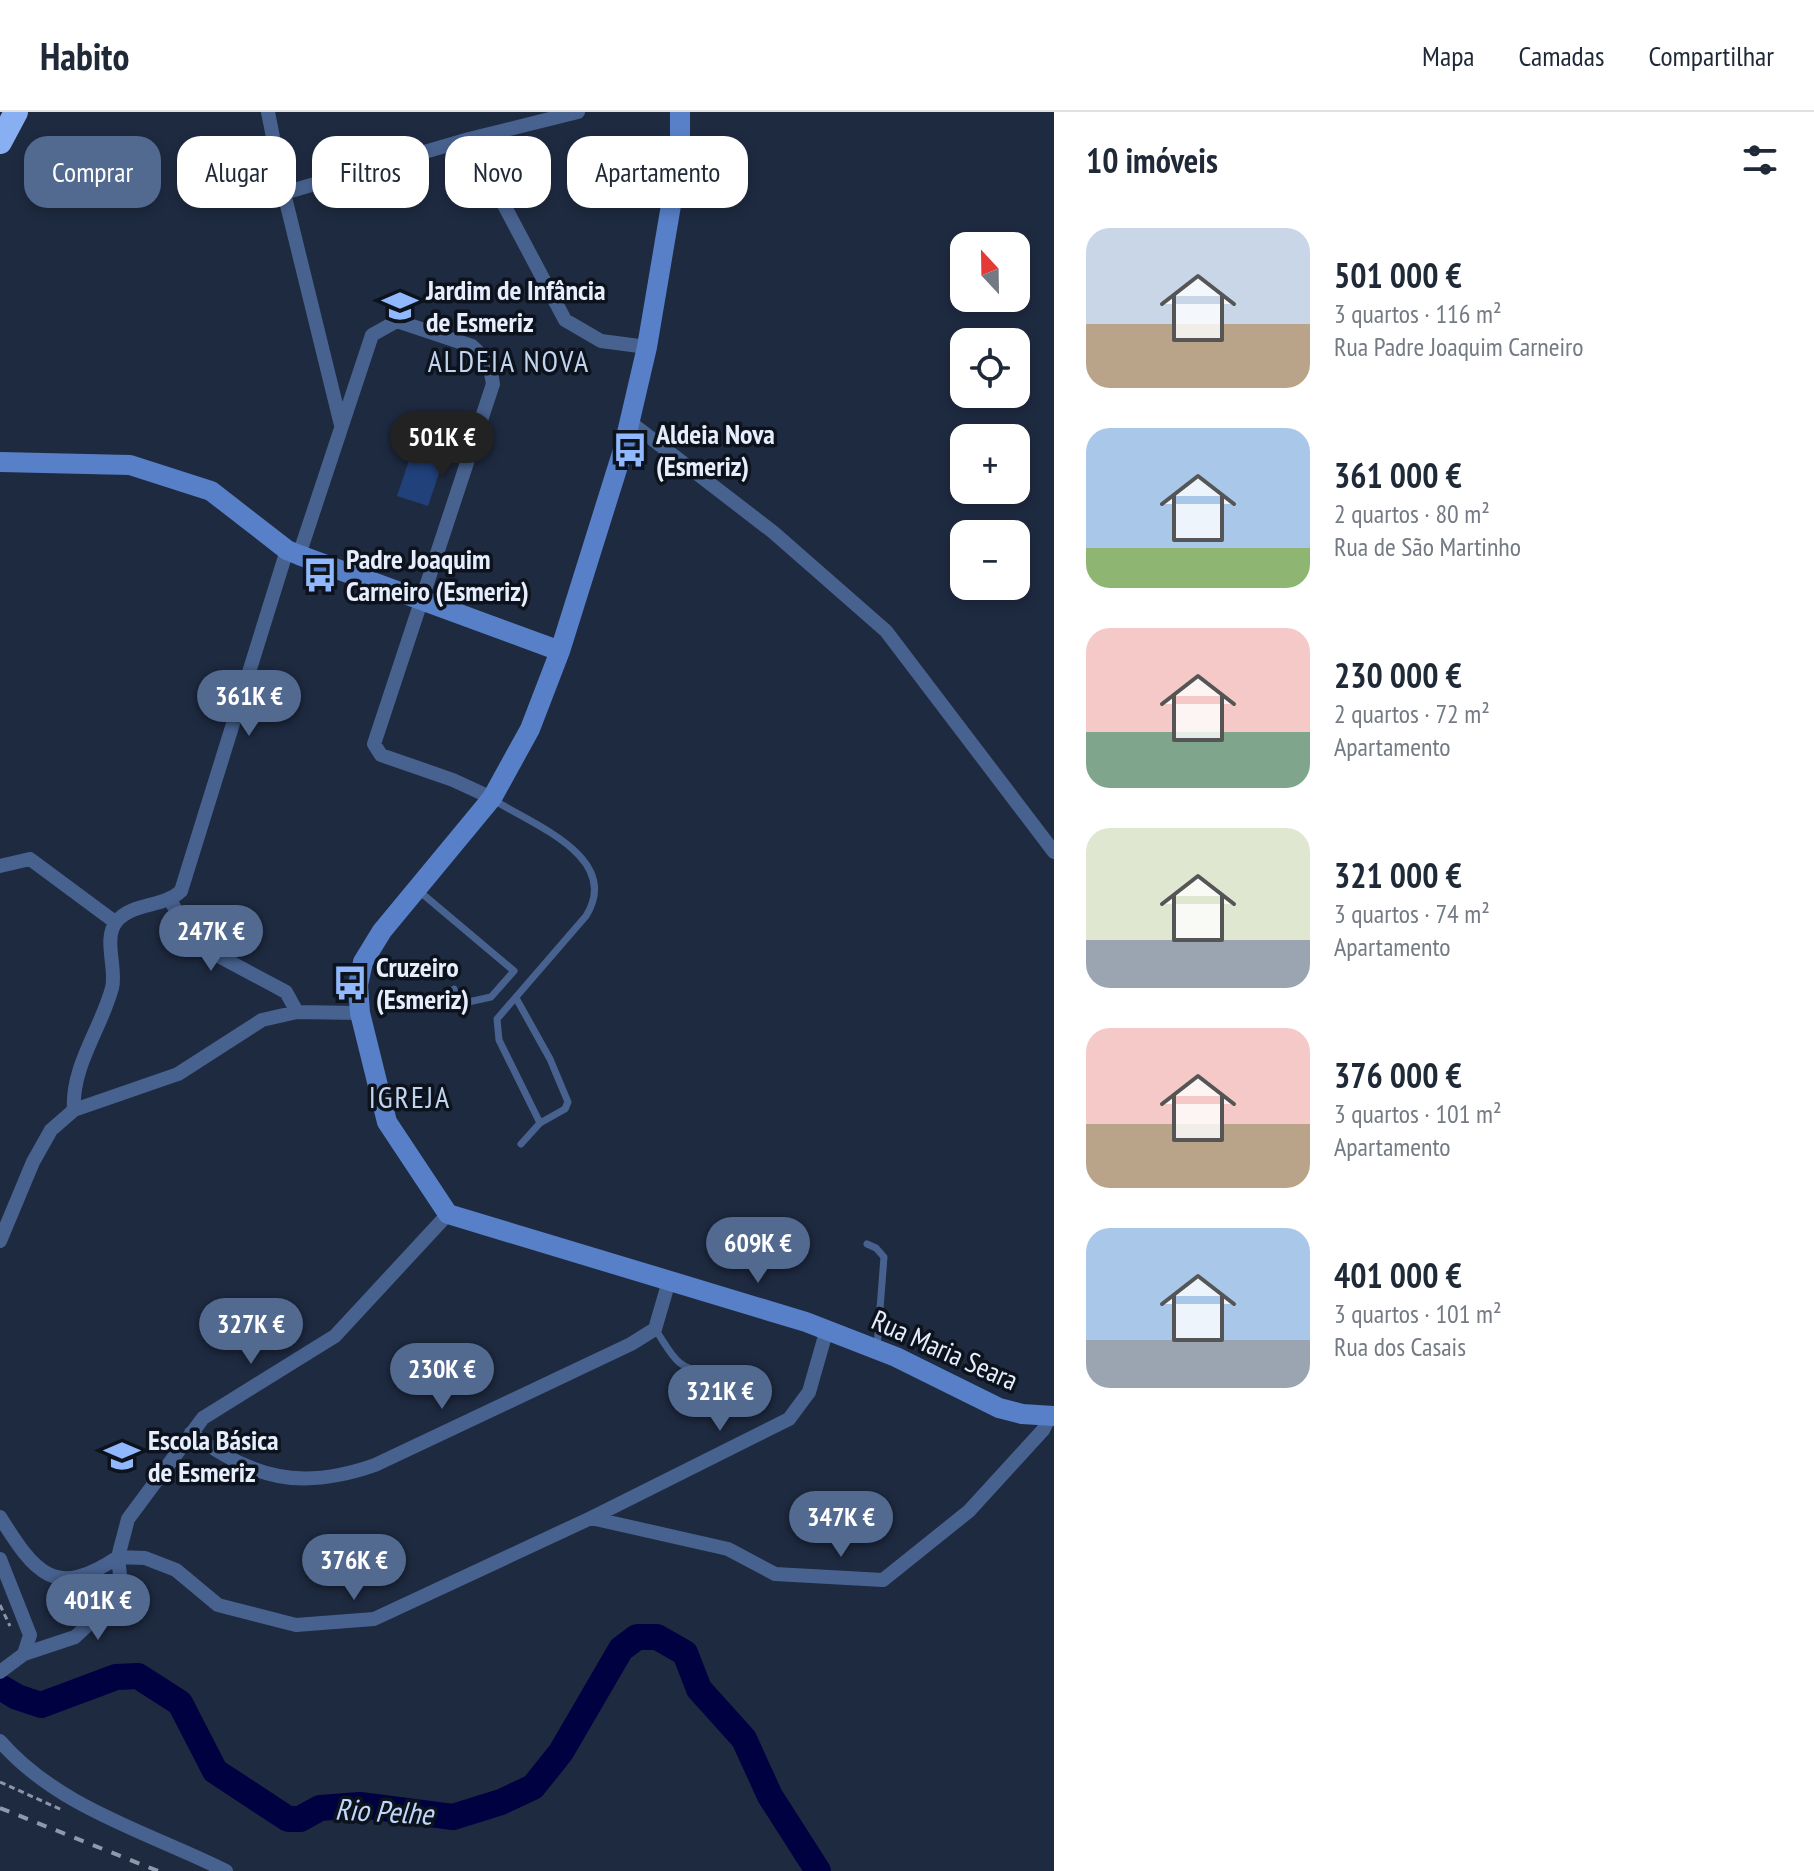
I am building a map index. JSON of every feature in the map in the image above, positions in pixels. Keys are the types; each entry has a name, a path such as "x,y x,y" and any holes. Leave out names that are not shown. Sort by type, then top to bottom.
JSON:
{"highway":[{"path":"0,142 16,112"}],"street":[{"path":"268,112 273,136"},
{"path":"481,136 578,112"},
{"path":"0,1672 24,1654 75,1637 112,1597 120,1575 118,1557 128,1519 203,1418 335,1336 448,1214 387,1122 360,1013 358,985 363,962 382,931 492,798 530,729 560,651 630,422 647,347 680,152 680,112"},
{"path":"296,189 445,146"},
{"path":"288,208 341,425"},
{"path":"506,208 565,320 601,341 647,347"},
{"path":"74,1110 73,1090 113,986 111,936 115,922 129,912 171,901 181,891 293,553 372,335 397,321 472,346 489,362 493,384 374,748 381,755 453,780 492,798"},
{"path":"630,422 773,532 886,631 1054,852"},
{"path":"0,462 130,465 211,491 293,553 560,651"},
{"path":"0,866 30,859 115,922"},
{"path":"171,901 184,927 215,954 286,992 297,1012"},
{"path":"0,1241 33,1162 51,1130 74,1110 178,1074 262,1020 297,1012 360,1013"},
{"name":"Rua Maria Seara","path":"448,1214 827,1329 999,1408 1052,1416"},
{"path":"191,1433 245,1468 319,1480 342,1477 375,1465 631,1344 655,1329 669,1281"},
{"path":"0,1517 23,1555 48,1575 70,1580 97,1572 118,1557 145,1558 176,1570 218,1605 296,1625 374,1619 591,1518 789,1419 809,1392 827,1329"},
{"path":"591,1518 728,1549 775,1574 883,1580 969,1511 1043,1430 1052,1416"},
{"path":"0,1559 30,1635 24,1654"},
{"path":"0,1741 22,1766 73,1800 226,1871"}],"lane":[{"path":"492,798 556,833 582,859 594,883 595,897 586,916 497,1019 497,1029 540,1123"},
{"path":"418,889 514,971 484,1001 459,1004 454,989"},
{"path":"516,998 567,1096 565,1109 540,1123 521,1144"},
{"path":"867,1244 884,1257 876,1349"},
{"path":"655,1329 683,1367 691,1371 706,1370"}],"path":[{"path":"0,1782 67,1812 73,1800"}],"shaded area":[{"path":"423,419 454,429 428,506 397,496"}],"waterway":[{"name":"Rio Pelhe","path":"0,1687 41,1705 116,1677 138,1676 180,1703 215,1771 288,1819 300,1819 320,1808 360,1805 453,1817 501,1802 533,1787 561,1752 621,1649 637,1637 657,1637 685,1653 699,1689 744,1739 770,1796 818,1871"}],"railway":[{"path":"0,1808 158,1871"}],"place":[{"name":"Jardim de Infância de Esmeriz","path":"400,306"},
{"name":"Aldeia Nova (Esmeriz)","path":"630,450"},
{"name":"Padre Joaquim Carneiro (Esmeriz)","path":"320,575"},
{"name":"Cruzeiro (Esmeriz)","path":"350,983"},
{"name":"Escola Básica de Esmeriz","path":"122,1456"}],"district":[{"name":"ALDEIA NOVA","path":"509,362"},
{"name":"IGREJA","path":"410,1098"}]}
